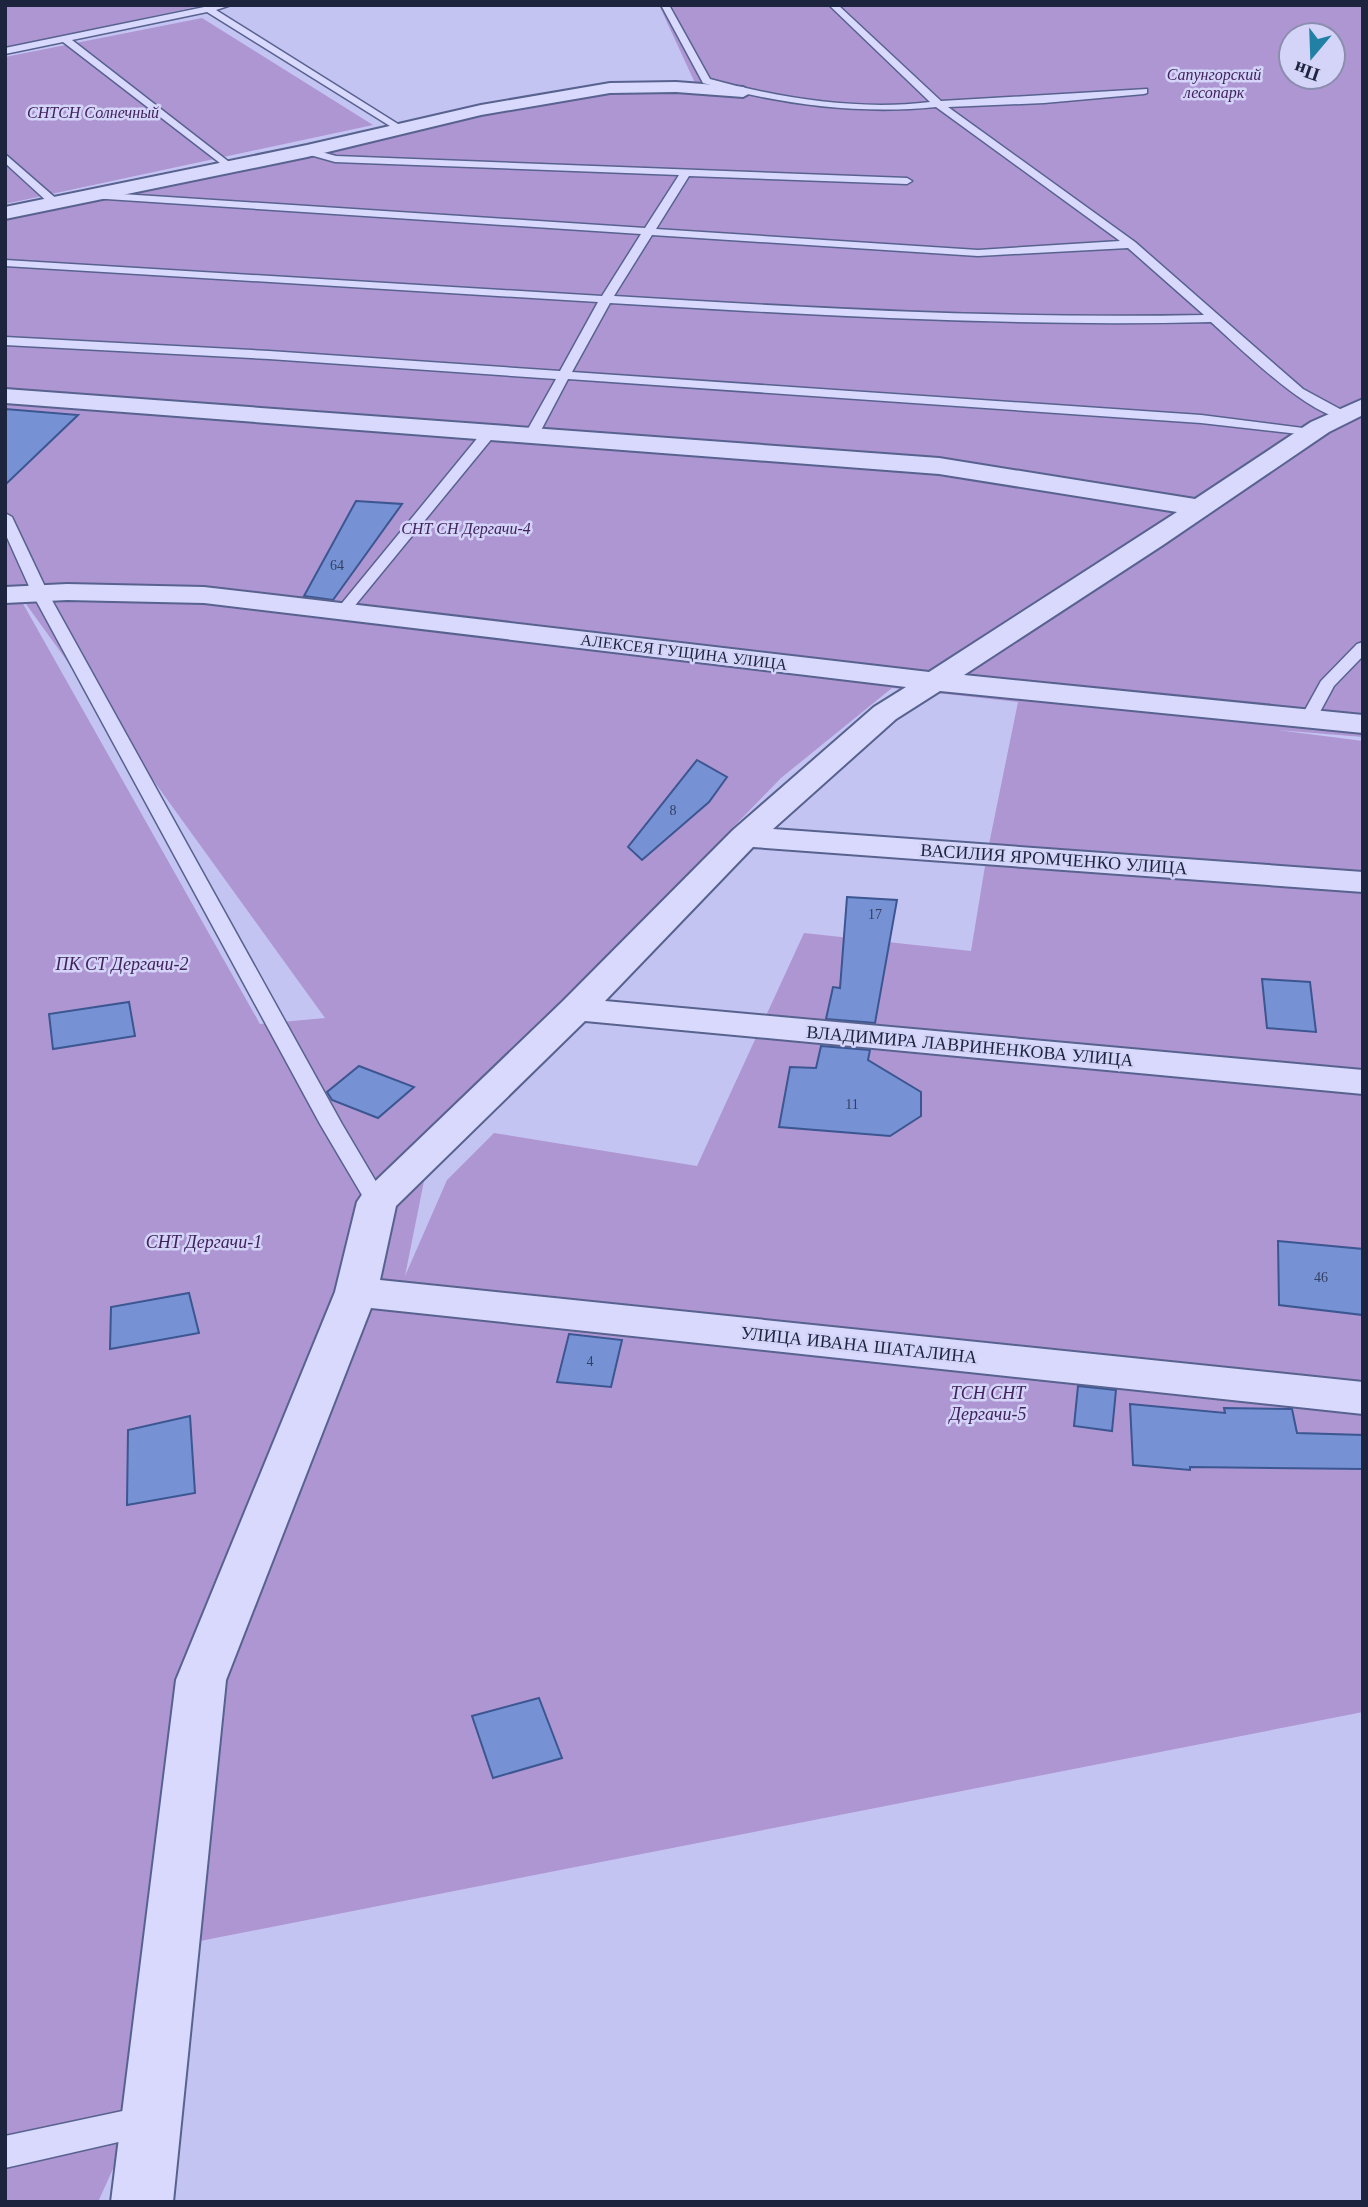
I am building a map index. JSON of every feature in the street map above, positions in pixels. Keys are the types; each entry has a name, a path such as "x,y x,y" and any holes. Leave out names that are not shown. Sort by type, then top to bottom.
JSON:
{"street":[{"path":"5,214 307,151 481,110 610,88 676,87 743,92"},
{"path":"5,396 939,466 1200,508"},
{"path":"142,2202 201,1680 356,1292 377,1202 576,1009 745,837 885,713 1339,418"},
{"name":"АЛЕКСЕЯ ГУЩИНА УЛИЦА","path":"5,595 204,595 934,681 1363,724"},
{"name":"ВАСИЛИЯ ЯРОМЧЕНКО УЛИЦА","path":"745,837 1363,882"},
{"name":"ВЛАДИМИРА ЛАВРИНЕНКОВА УЛИЦА","path":"576,1009 1363,1082"},
{"name":"УЛИЦА ИВАНА ШАТАЛИНА","path":"356,1292 1363,1398"}],"lane":[{"path":"5,51 227,5"},
{"path":"665,5 706,81 743,92 891,107 1064,100 1144,91"},
{"path":"833,5 938,104 1130,244 1298,392 1339,418"},
{"path":"208,9 401,129"},
{"path":"64,38 229,167"},
{"path":"307,151 335,159 907,181"},
{"path":"5,157 55,203"},
{"path":"531,436 606,298 686,173"},
{"path":"91,195 978,253 1130,244"},
{"path":"5,263 765,309 1078,321 1214,318"},
{"path":"5,341 269,355 1201,419 1339,418"},
{"path":"343,611 489,433"},
{"path":"5,517 40,593 331,1124 377,1202"},
{"path":"1308,719 1327,684 1363,647"},
{"path":"5,2152 151,2121"}],"green space":[{"path":"5,5 204,5 5,48"},
{"path":"659,5 1363,5 1363,737 1277,730 1363,741 1363,1712 195,1942 121,2151 98,2202 5,2202 5,219 489,113 610,91 695,83","holes":["18,593 325,1018 260,1024","892,688 1018,702 987,854 971,951 804,933 697,1166 494,1133 447,1180 405,1276 430,1151 597,967 781,778"]},
{"name":"СНТСН Солнечный","path":"202,18 373,125 5,204 5,57"}],"building":[{"path":"5,409 78,415 5,485"},
{"path":"356,501 402,504 333,600 304,596"},
{"path":"697,760 727,777 709,802 642,860 628,847"},
{"path":"847,897 897,900 875,1023 826,1019 833,987 840,988"},
{"path":"1262,979 1310,982 1316,1032 1267,1028"},
{"path":"129,1002 135,1036 53,1049 49,1014"},
{"path":"821,1046 870,1050 868,1060 921,1092 921,1116 890,1136 779,1127 790,1067 816,1068"},
{"path":"359,1066 414,1087 378,1118 332,1100 327,1092"},
{"path":"1278,1241 1363,1249 1363,1315 1279,1305"},
{"path":"189,1293 199,1333 110,1349 111,1307"},
{"path":"569,1334 622,1340 611,1387 557,1382"},
{"path":"1078,1386 1116,1390 1112,1431 1074,1426"},
{"path":"1130,1404 1225,1413 1224,1408 1292,1409 1297,1433 1363,1435 1363,1469 1190,1467 1190,1470 1133,1465"},
{"path":"190,1416 195,1493 127,1505 128,1430"},
{"path":"539,1698 562,1758 493,1778 472,1716"}],"park label":[{"name":"Сапунгорский лесопарк","path":"1214,83"},
{"name":"СНТ СН Дергачи-4","path":"466,528"},
{"name":"ПК СТ Дергачи-2","path":"122,964"},
{"name":"СНТ Дергачи-1","path":"204,1242"},
{"name":"ТСН СНТ Дергачи-5","path":"988,1403"}]}
